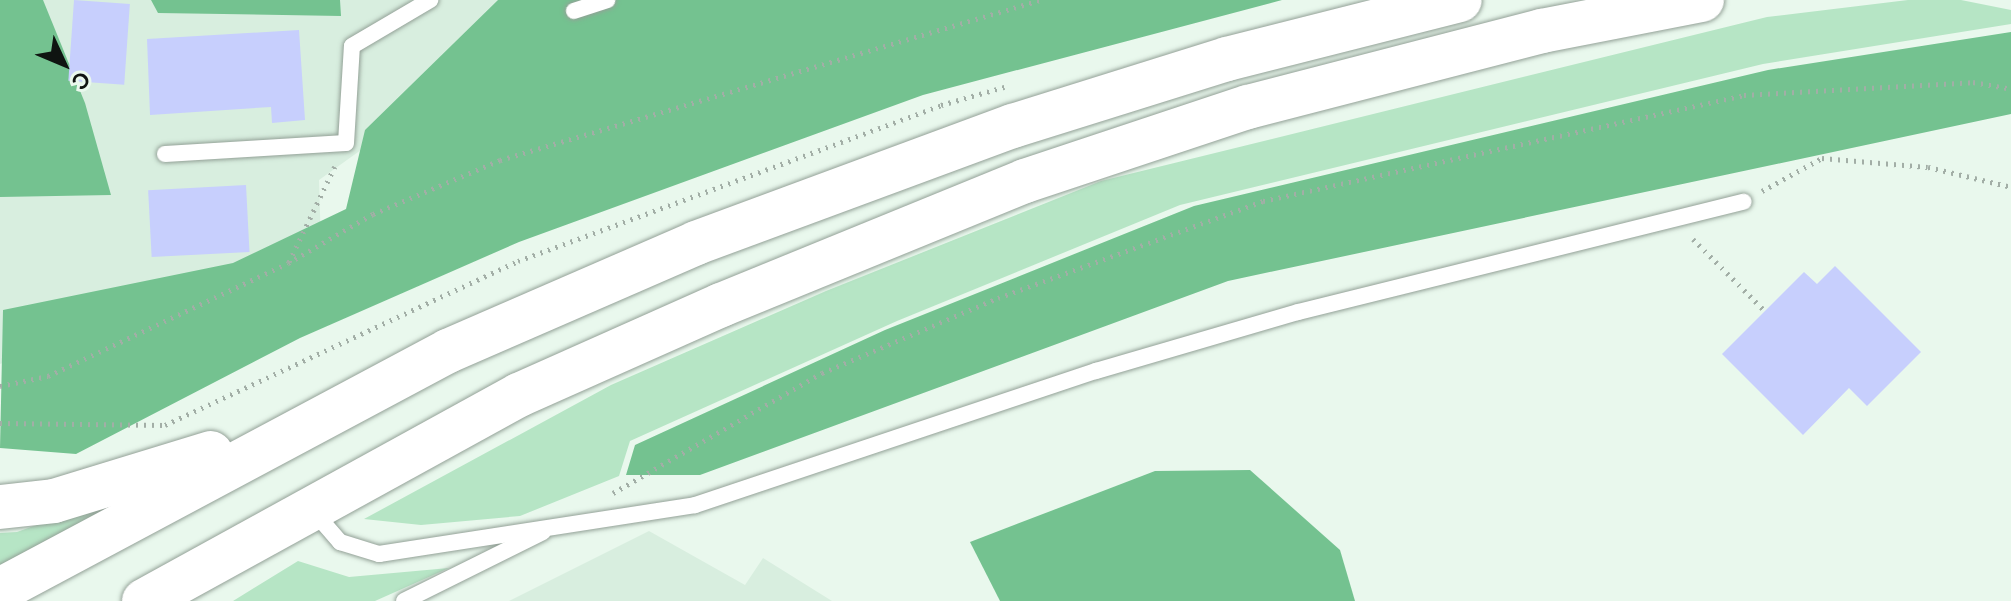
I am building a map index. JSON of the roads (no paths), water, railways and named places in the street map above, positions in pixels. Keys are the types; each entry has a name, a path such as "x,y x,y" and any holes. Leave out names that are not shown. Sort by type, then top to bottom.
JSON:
{"main road":[{"path":"0,590 298,427 448,351 696,243 1013,126 1227,59 1460,0"},
{"path":"144,601 519,395 721,305 1025,181 1248,107 1542,31 1702,0"},
{"path":"0,507 54,501 298,427"},
{"path":"165,601 203,566"}],"lane":[{"path":"165,154 346,143 352,46 430,0"},
{"path":"574,11 607,0"},
{"path":"311,507 340,542 379,554 695,505 1096,371 1298,312 1744,202"},
{"path":"404,601 560,524"}]}
